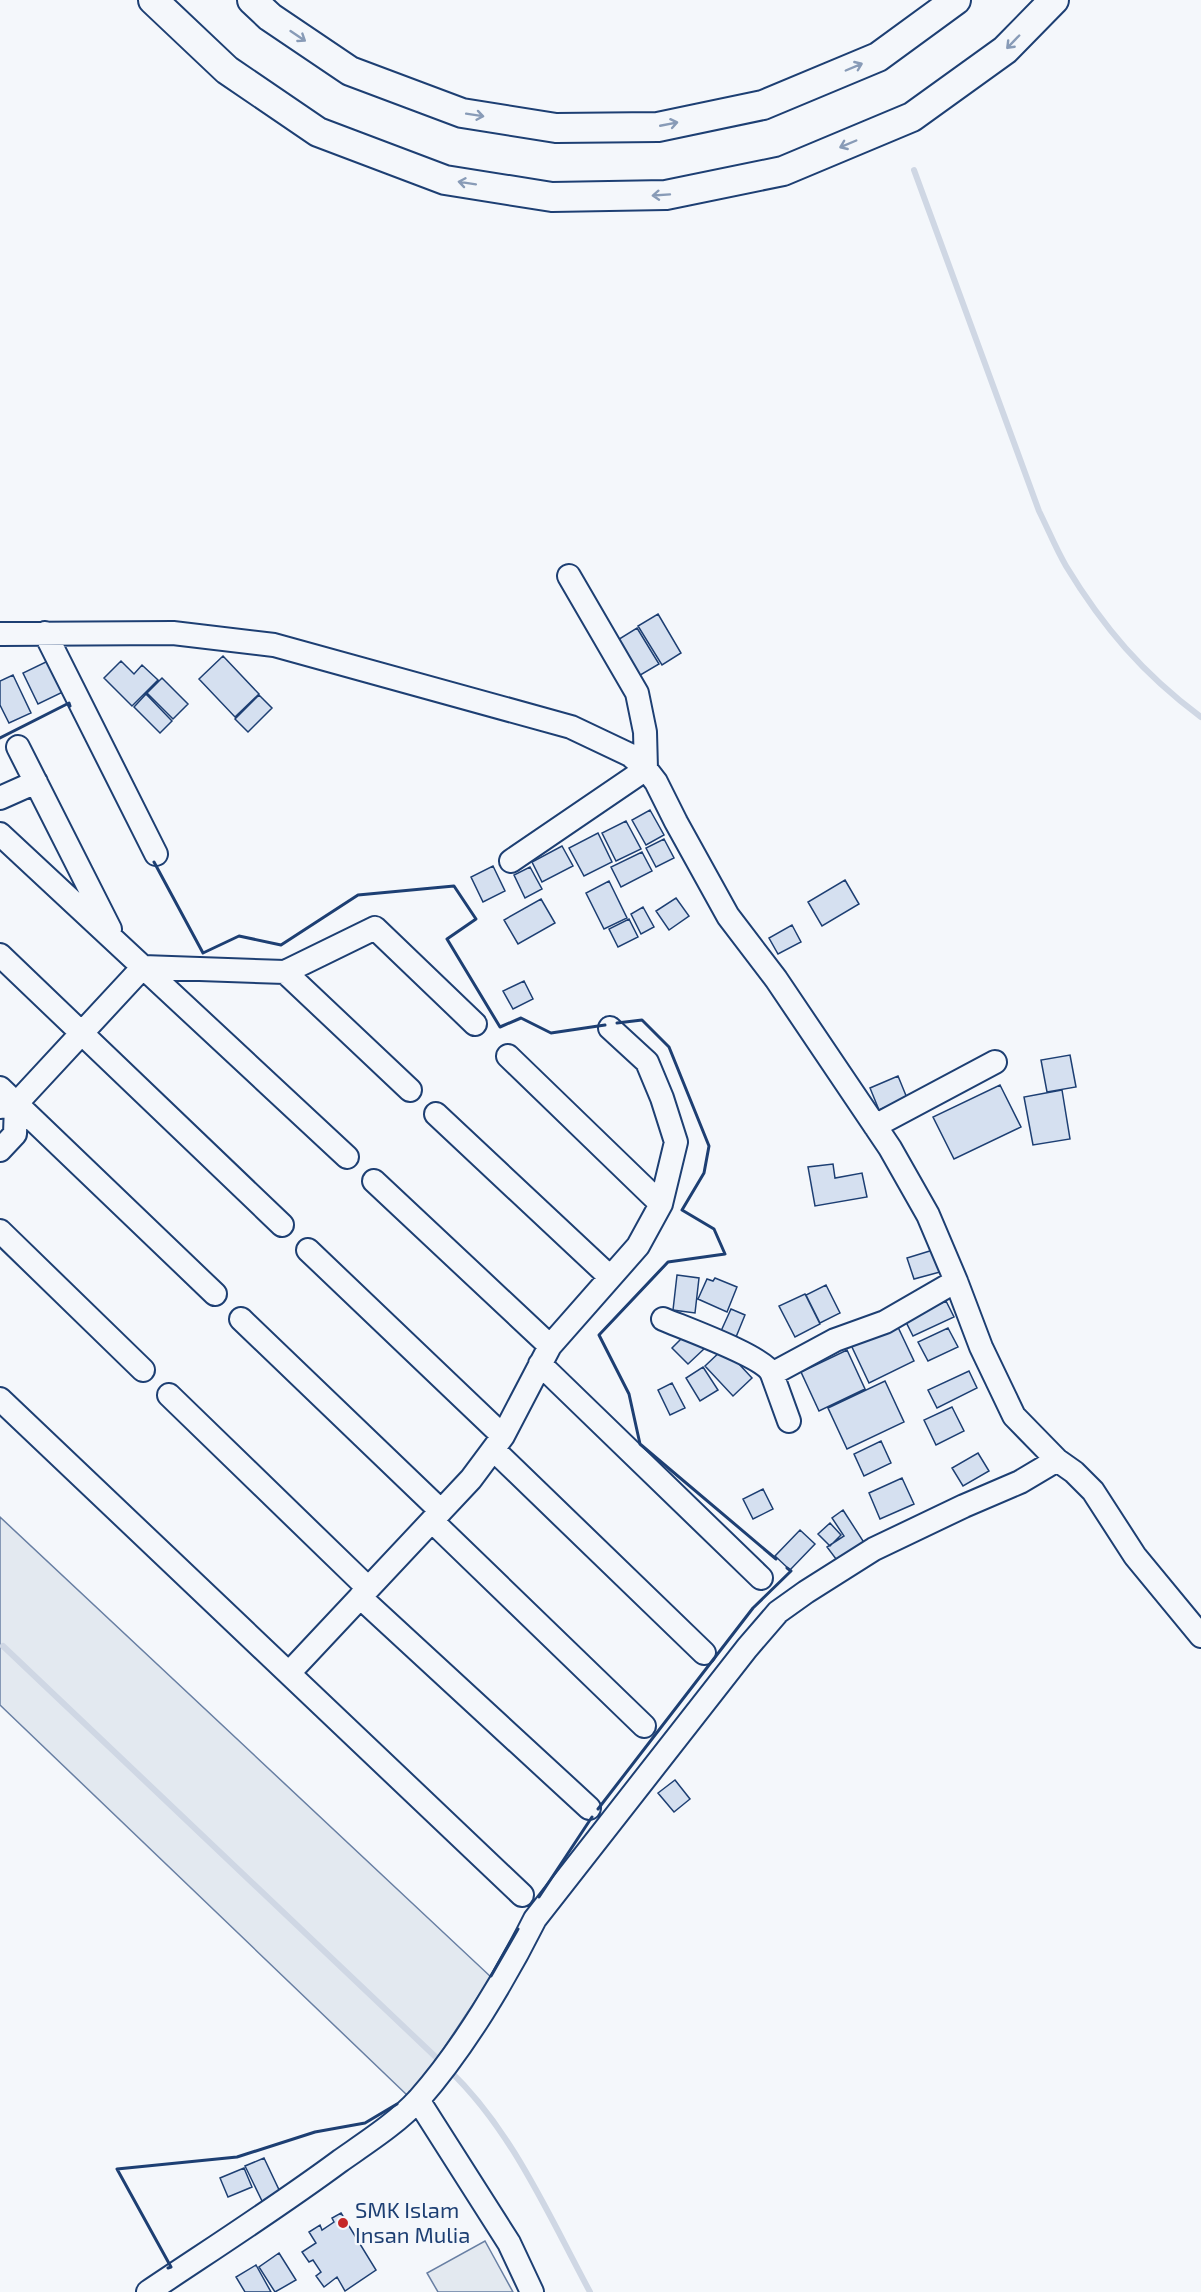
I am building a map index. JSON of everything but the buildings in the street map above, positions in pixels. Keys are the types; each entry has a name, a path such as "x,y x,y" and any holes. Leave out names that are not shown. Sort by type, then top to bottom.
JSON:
{"main road":[{"path":"153,0 227,70 318,132 445,180 552,197 666,195 783,171 912,117 1005,50 1054,0"},
{"path":"252,0 270,17 350,70 462,113 556,128 658,126 763,105 878,57 956,0"}],"street":[{"path":"569,576 637,693 645,732 646,769"},
{"path":"45,633 156,854"},
{"path":"0,634 172,633 274,645 571,727 630,755 646,769 660,788 676,822 728,916 776,979 875,1126 927,1215 956,1281 981,1347 1014,1416 1057,1460 1093,1491 1136,1556 1201,1636"},
{"path":"18,747 118,944"},
{"path":"511,861 646,769"},
{"path":"0,798 36,782"},
{"path":"0,834 347,1157"},
{"path":"8,1105 82,1034 143,967 285,972 375,928 475,1024"},
{"path":"0,956 282,1225"},
{"path":"285,972 410,1090"},
{"path":"289,1673 471,1479 498,1443 545,1355 638,1246 661,1204 676,1142 662,1098 647,1062 610,1028"},
{"path":"508,1056 661,1204"},
{"path":"875,1126 995,1062"},
{"path":"0,1088 8,1105 15,1134 0,1150"},
{"path":"8,1105 215,1294"},
{"path":"436,1114 610,1277"},
{"path":"374,1181 761,1578"},
{"path":"0,1231 143,1370"},
{"path":"308,1250 704,1653"},
{"path":"772,1374 835,1340 885,1322 956,1281"},
{"path":"241,1319 644,1726"},
{"path":"663,1319 733,1348 766,1366 772,1374 789,1421"},
{"path":"169,1395 364,1592 589,1808"},
{"path":"0,1399 522,1895"},
{"path":"148,2292 286,2200 381,2132 418,2100 456,2050 514,1961 535,1920 747,1648 778,1612 874,1550 964,1506 1020,1482 1057,1460"},
{"path":"418,2100 509,2243 532,2292"}],"shaded area":[{"path":"0,1517 491,1977 422,2081 408,2096 0,1705"},
{"path":"485,2241 513,2292 438,2292 427,2273"}],"waterway":[{"path":"914,170 1039,511 1062,559 1095,609 1126,648 1161,684 1201,717"},
{"path":"3,1646 442,2063"},
{"path":"449,2070 492,2119 528,2175 590,2292"}],"wall":[{"path":"0,738 69,703 70,706"},
{"path":"154,862 203,953 239,936 281,945 358,895 454,886 476,919 447,939 500,1027 521,1018 551,1033 605,1025"},
{"path":"617,1023 642,1020 669,1047 709,1146 704,1173 682,1210 714,1229 725,1254 668,1262 599,1335 629,1394 640,1444 776,1559"},
{"path":"598,1809 753,1608 791,1571 787,1568"},
{"path":"539,1897 592,1817"},
{"path":"491,1976 518,1929"},
{"path":"168,2268 171,2267 117,2169 237,2157 315,2132 365,2123 397,2104"}],"place":[{"name":"SMK Islam Insan Mulia","path":"343,2223"}]}
